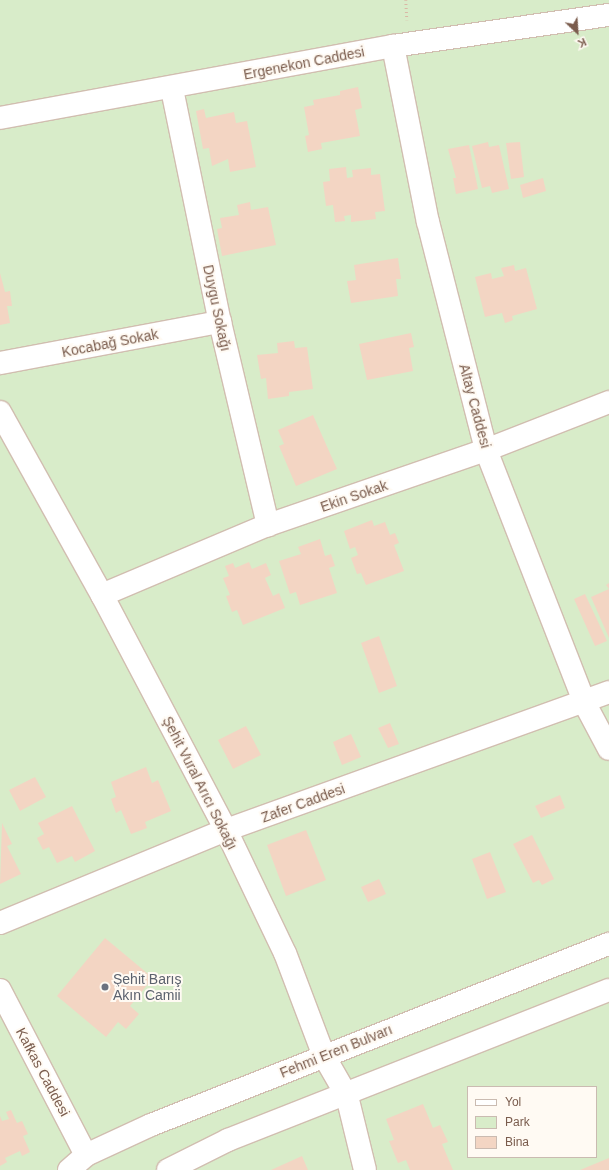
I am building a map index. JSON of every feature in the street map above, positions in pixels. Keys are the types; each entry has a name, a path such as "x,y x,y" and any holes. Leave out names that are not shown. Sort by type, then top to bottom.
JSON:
{"street":[{"name":"Ergenekon Caddesi","path":"0,118 172,88 393,46 609,15"},
{"name":"Altay Caddesi","path":"393,46 428,222 486,450 584,702 609,749"},
{"name":"Duygu Sokağı","path":"172,88 220,322 268,526"},
{"name":"Kocabağ Sokak","path":"0,363 220,322"},
{"name":"Ekin Sokak","path":"102,595 268,526 486,450 609,402"},
{"name":"Şehit Vural Arıcı Sokağı","path":"0,412 102,595 226,830 284,953 324,1056 346,1096 365,1170"},
{"name":"Zafer Caddesi","path":"0,923 226,830 609,692"},
{"name":"Fehmi Eren Bulvarı","path":"69,1170 86,1155 151,1125 609,944"},
{"name":"Kafkas Caddesi","path":"0,990 86,1155"},
{"path":"168,1170 228,1140 346,1096 609,990"}],"green space":[{"path":"0,0 609,0 609,1170 0,1170"}],"building":[{"path":"358,87 362,108 355,110 360,136 321,143 322,149 308,152 305,136 309,135 304,107 314,105 313,100 340,95 340,91"},
{"path":"204,109 206,118 234,112 236,123 247,121 256,167 230,172 228,159 212,166 209,148 203,149 196,111"},
{"path":"488,142 489,147 499,145 509,189 492,193 490,186 482,188 472,146"},
{"path":"520,142 524,177 511,179 506,143"},
{"path":"469,145 478,189 456,194 453,178 456,178 448,149"},
{"path":"346,167 347,178 353,177 352,170 371,168 371,175 380,174 385,211 375,212 376,219 351,222 351,215 344,216 345,221 335,222 333,205 326,206 323,182 330,181 329,169"},
{"path":"543,178 546,191 523,198 520,185"},
{"path":"250,202 251,210 268,207 276,245 222,256 217,229 222,228 220,218 239,215 237,205"},
{"path":"398,258 401,279 396,279 398,296 351,303 347,281 356,280 354,265"},
{"path":"514,265 515,271 526,268 537,309 512,316 513,320 505,323 502,313 485,317 475,277 491,273 492,279 504,276 501,268"},
{"path":"0,273 5,292 10,291 12,306 7,306 10,323 0,325"},
{"path":"411,333 414,347 409,348 413,371 367,380 359,344"},
{"path":"294,341 295,348 307,347 313,389 289,392 289,396 268,399 266,378 261,379 257,355 278,353 277,343"},
{"path":"313,415 337,469 296,486 279,446 284,444 278,430"},
{"path":"372,520 374,526 385,522 390,535 395,533 399,543 394,545 404,571 366,585 361,573 357,574 351,558 358,555 355,547 350,549 344,531"},
{"path":"320,539 325,556 331,554 335,566 329,568 337,593 300,605 296,592 290,594 279,561 301,554 298,547"},
{"path":"249,562 252,569 266,563 271,575 265,578 273,596 279,593 285,608 243,625 237,610 232,612 226,596 230,595 223,578 229,576 225,566 233,563 235,568"},
{"path":"609,589 609,638 591,597"},
{"path":"585,594 607,641 595,646 574,599"},
{"path":"379,636 397,686 379,693 361,643"},
{"path":"390,723 399,744 388,748 378,728"},
{"path":"246,726 261,755 233,769 218,740"},
{"path":"351,734 361,757 342,765 333,742"},
{"path":"146,767 152,783 158,780 171,811 145,822 147,828 131,834 121,810 116,813 111,799 116,797 111,782"},
{"path":"35,777 46,797 20,811 9,790"},
{"path":"560,795 565,808 541,818 535,806"},
{"path":"72,806 95,851 75,862 72,856 57,863 49,847 43,850 37,838 44,834 38,823"},
{"path":"2,823 12,844 7,846 21,874 0,884"},
{"path":"306,830 326,880 286,896 267,845"},
{"path":"532,835 554,879 542,885 539,880 533,883 513,844"},
{"path":"490,852 506,892 487,899 472,859"},
{"path":"379,879 386,894 368,902 361,887"},
{"name":"Şehit Barış Akın Camii","path":"105,938 153,978 130,1006 139,1014 126,1029 118,1022 106,1037 57,996"},
{"path":"423,1104 433,1128 440,1125 448,1142 442,1144 453,1170 410,1170 406,1160 398,1163 389,1141 394,1140 386,1119"},
{"path":"11,1110 17,1123 22,1121 28,1134 23,1136 30,1152 22,1156 20,1151 5,1158 7,1162 0,1166 0,1116 2,1121 9,1119 6,1112"},
{"path":"302,1156 308,1170 271,1170"},
{"path":"609,1158 609,1170 580,1170"}],"place":[{"name":"Şehit Barış Akın Camii","path":"105,987"}]}
